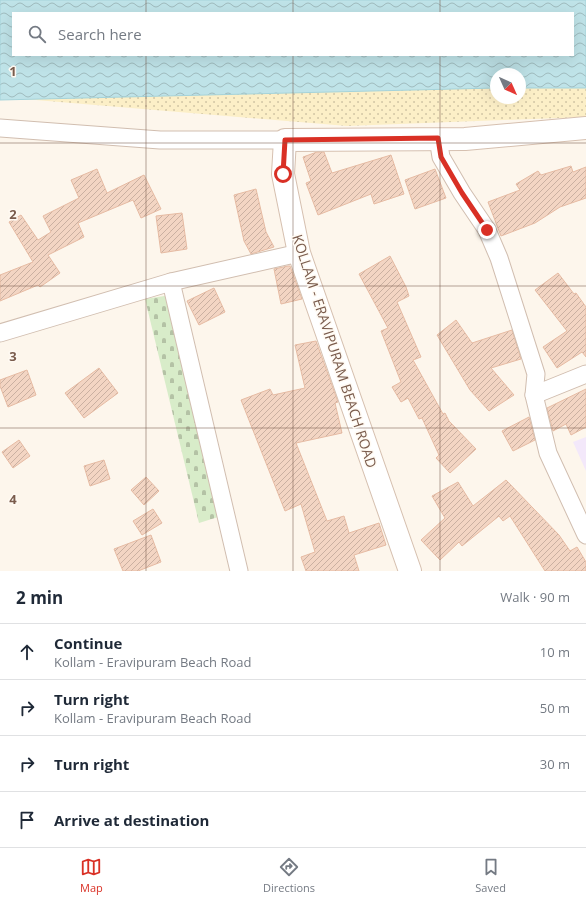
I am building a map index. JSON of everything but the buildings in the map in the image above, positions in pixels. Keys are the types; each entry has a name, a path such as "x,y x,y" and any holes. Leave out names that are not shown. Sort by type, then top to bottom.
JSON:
{"main road":[{"path":"285,140 465,138 586,128"},
{"name":"KOLLAM - ERAVIPURAM BEACH ROAD","path":"285,140 283,174 299,253 410,571"}],"street":[{"path":"0,128 160,140 285,140"},
{"path":"438,138 441,157 462,193 487,230 499,258 536,374 534,395 548,453 586,535"},
{"path":"0,333 171,282 299,253"},
{"path":"171,282 240,571"},
{"path":"534,395 586,374"}],"shaded area":[{"path":"586,437 586,471 573,442"}],"sand":[{"path":"0,23 12,56 574,56 586,26 586,117 347,126 0,97"}],"green space":[{"path":"177,294 231,513 199,523 145,299"}],"water":[{"path":"0,0 586,0 586,88 526,88 526,68 490,68 490,88 0,100"}],"route":[{"path":"283,174 285,140 438,138 441,157 462,193 487,230"}]}
